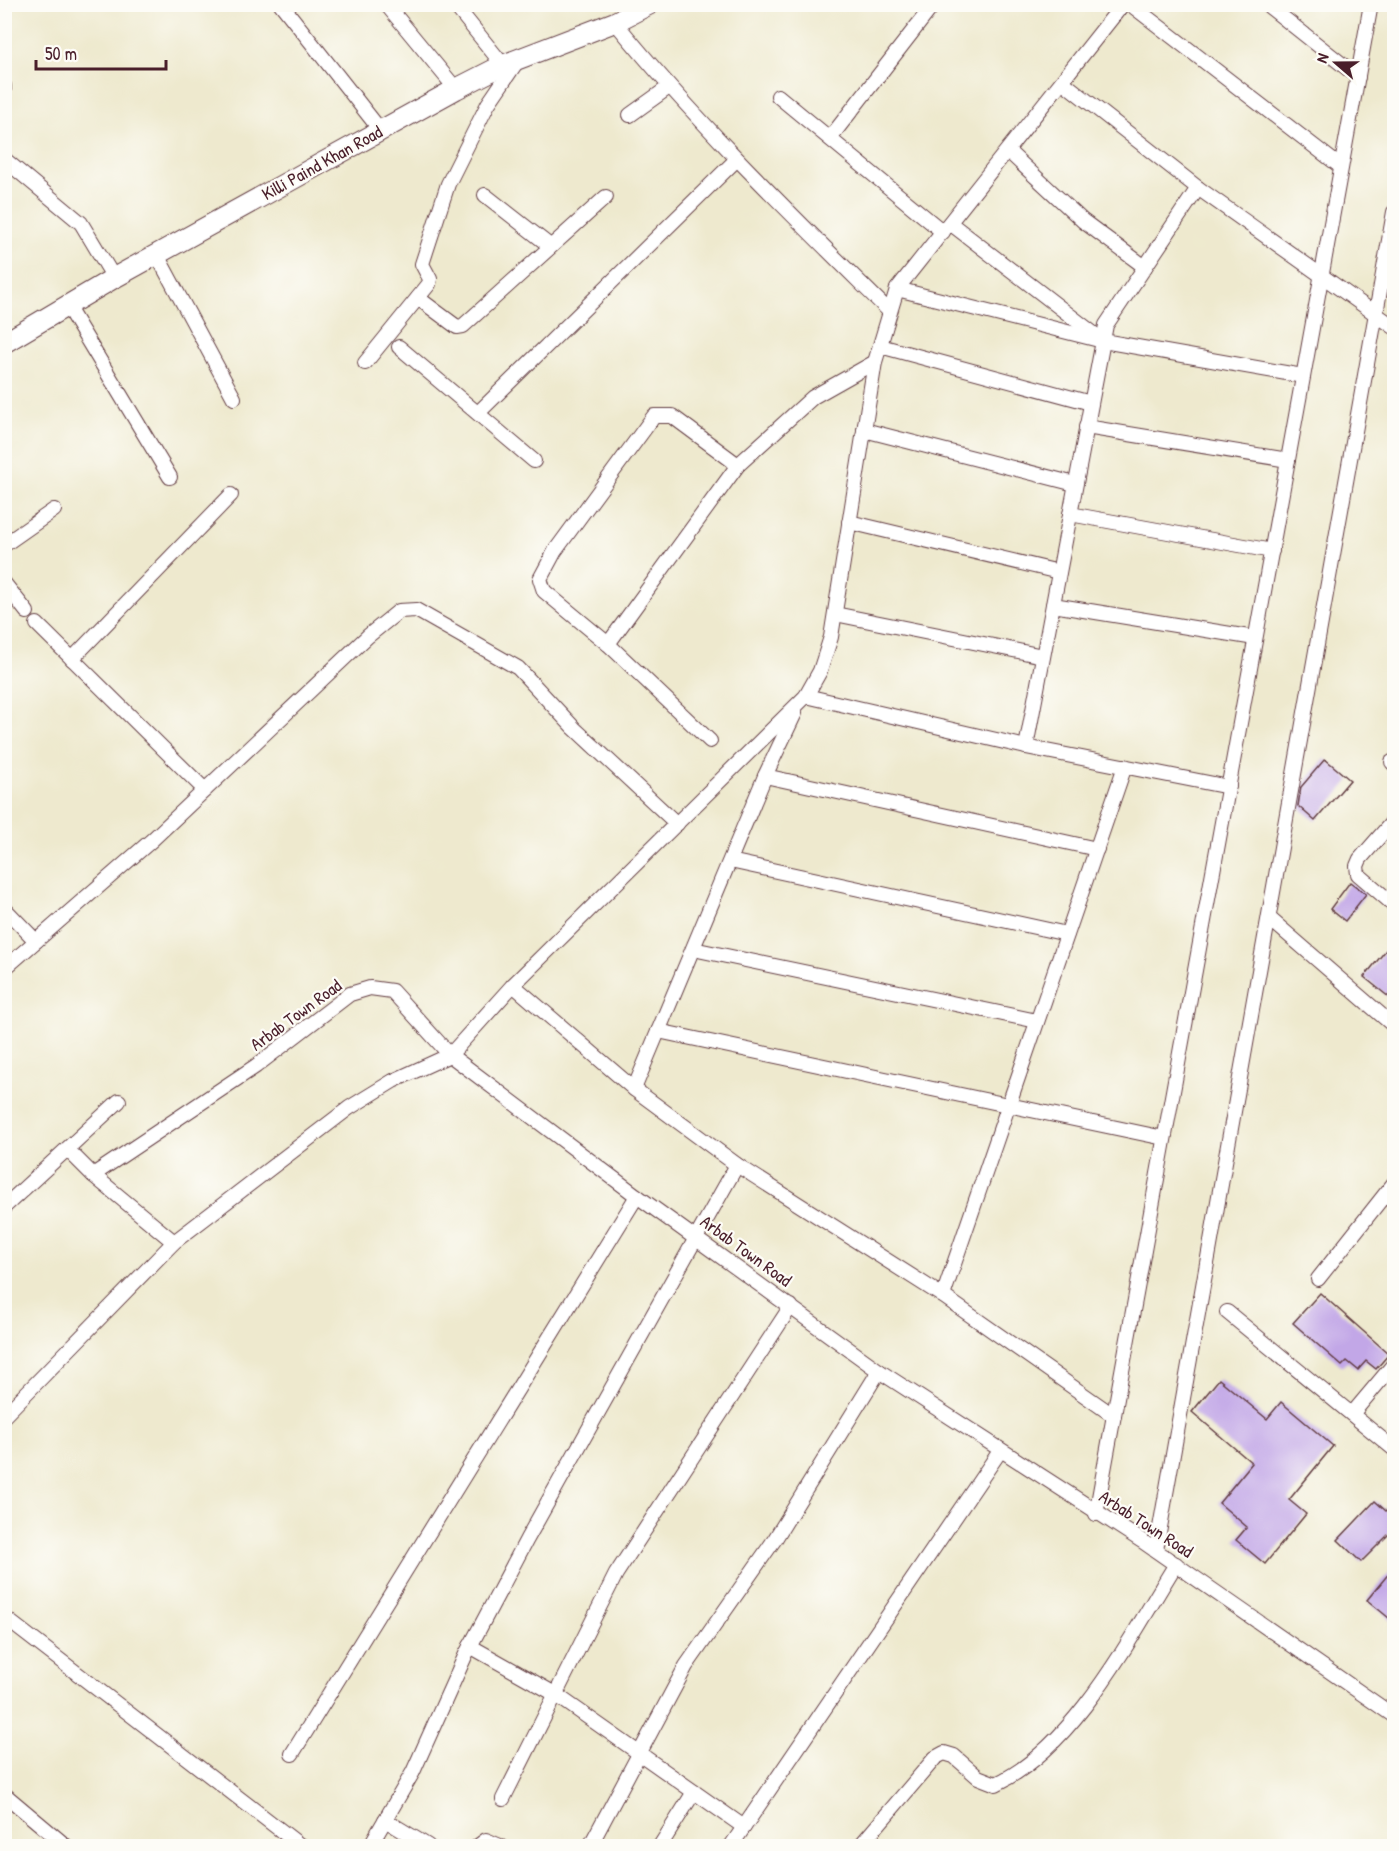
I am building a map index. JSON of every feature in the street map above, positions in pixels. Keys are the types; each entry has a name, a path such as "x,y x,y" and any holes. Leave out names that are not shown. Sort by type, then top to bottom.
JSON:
{"street":[{"path":"281,4 381,131"},
{"path":"386,4 456,89"},
{"path":"365,363 429,284 430,279 422,264 448,184 511,62 454,4"},
{"path":"830,138 934,4"},
{"path":"634,1089 765,776 803,699 820,671 831,637 875,362 897,289 1123,4"},
{"path":"1130,4 1341,167"},
{"path":"1266,4 1358,76"},
{"path":"1096,1514 1371,4"},
{"name":"Killi Paind Khan Road","path":"4,343 114,278 456,89 511,62 615,22 648,6"},
{"path":"615,22 669,87 736,160 889,311"},
{"path":"1063,82 1198,188 1322,273 1395,327"},
{"path":"4,86 4,93"},
{"path":"630,115 669,87"},
{"path":"778,96 946,227 1103,341"},
{"path":"1008,151 1083,221 1145,267"},
{"path":"478,413 736,160"},
{"path":"8,167 81,223 114,278"},
{"path":"1026,747 1106,325 1198,188"},
{"path":"485,195 550,246"},
{"path":"418,298 459,328 606,197"},
{"path":"1156,1550 1395,212"},
{"path":"157,255 234,398"},
{"path":"897,289 1103,341 1303,376"},
{"path":"67,306 170,477"},
{"path":"880,346 1091,403"},
{"path":"399,347 534,461"},
{"path":"608,644 738,465 813,397 875,362"},
{"path":"710,741 608,644 544,591 540,579 562,542 654,416 672,416 738,465"},
{"path":"1086,427 1288,460"},
{"path":"864,430 1076,484"},
{"path":"72,659 231,495"},
{"path":"4,545 54,510"},
{"path":"1070,514 1272,551"},
{"path":"849,522 1059,572"},
{"path":"4,583 27,612"},
{"path":"1053,605 1255,638"},
{"path":"4,969 205,790 368,636 399,610 417,610 518,668 574,728 677,824"},
{"path":"835,614 1043,656"},
{"path":"37,624 205,790"},
{"path":"803,699 1228,787"},
{"path":"4,1416 174,1242 350,1108 393,1082 450,1055 513,986 803,699"},
{"path":"943,1296 1125,766"},
{"path":"765,776 1097,849"},
{"path":"1395,820 1360,859 1357,866 1358,874 1395,905"},
{"path":"730,861 1067,934"},
{"path":"4,908 36,941"},
{"path":"1269,918 1395,1026"},
{"path":"693,949 1037,1021"},
{"path":"513,986 634,1089 737,1165 943,1296 1114,1416"},
{"name":"Arbab Town Road","path":"93,1175 256,1066 350,994 370,988 392,991 450,1055 637,1196 697,1237 879,1371 1096,1514 1156,1550 1395,1716"},
{"path":"658,1032 1009,1103 1164,1138"},
{"path":"4,1207 119,1101"},
{"path":"67,1149 93,1175 174,1242"},
{"path":"370,1846 412,1772 470,1646 527,1539 737,1165"},
{"path":"1318,1278 1395,1183"},
{"path":"292,1754 637,1196"},
{"path":"503,1799 616,1574 791,1306"},
{"path":"1227,1312 1395,1449"},
{"path":"1352,1414 1395,1364"},
{"path":"590,1846 686,1666 775,1539 879,1371"},
{"path":"731,1846 1000,1451"},
{"path":"860,1846 935,1758 944,1753 954,1756 978,1777 996,1784 1020,1773 1076,1718 1176,1564"},
{"path":"4,1617 301,1846"},
{"path":"470,1646 555,1694 744,1827"},
{"path":"660,1846 694,1792"},
{"path":"4,1794 66,1846"},
{"path":"385,1820 428,1846"},
{"path":"478,1846 486,1840 500,1846"}],"building":[{"path":"1325,759 1350,780 1315,821 1298,806 1301,787"},
{"path":"1350,882 1366,894 1345,921 1330,909"},
{"path":"1395,939 1395,1002 1364,977"},
{"path":"1320,1293 1389,1354 1376,1369 1366,1361 1358,1370 1347,1361 1342,1366 1293,1323"},
{"path":"1219,1379 1267,1419 1281,1402 1333,1446 1289,1500 1306,1514 1265,1564 1236,1540 1247,1527 1219,1503 1252,1463 1192,1412"},
{"path":"1375,1501 1386,1511 1395,1502 1395,1528 1361,1562 1338,1540"},
{"path":"1395,1566 1395,1623 1367,1600"}]}
